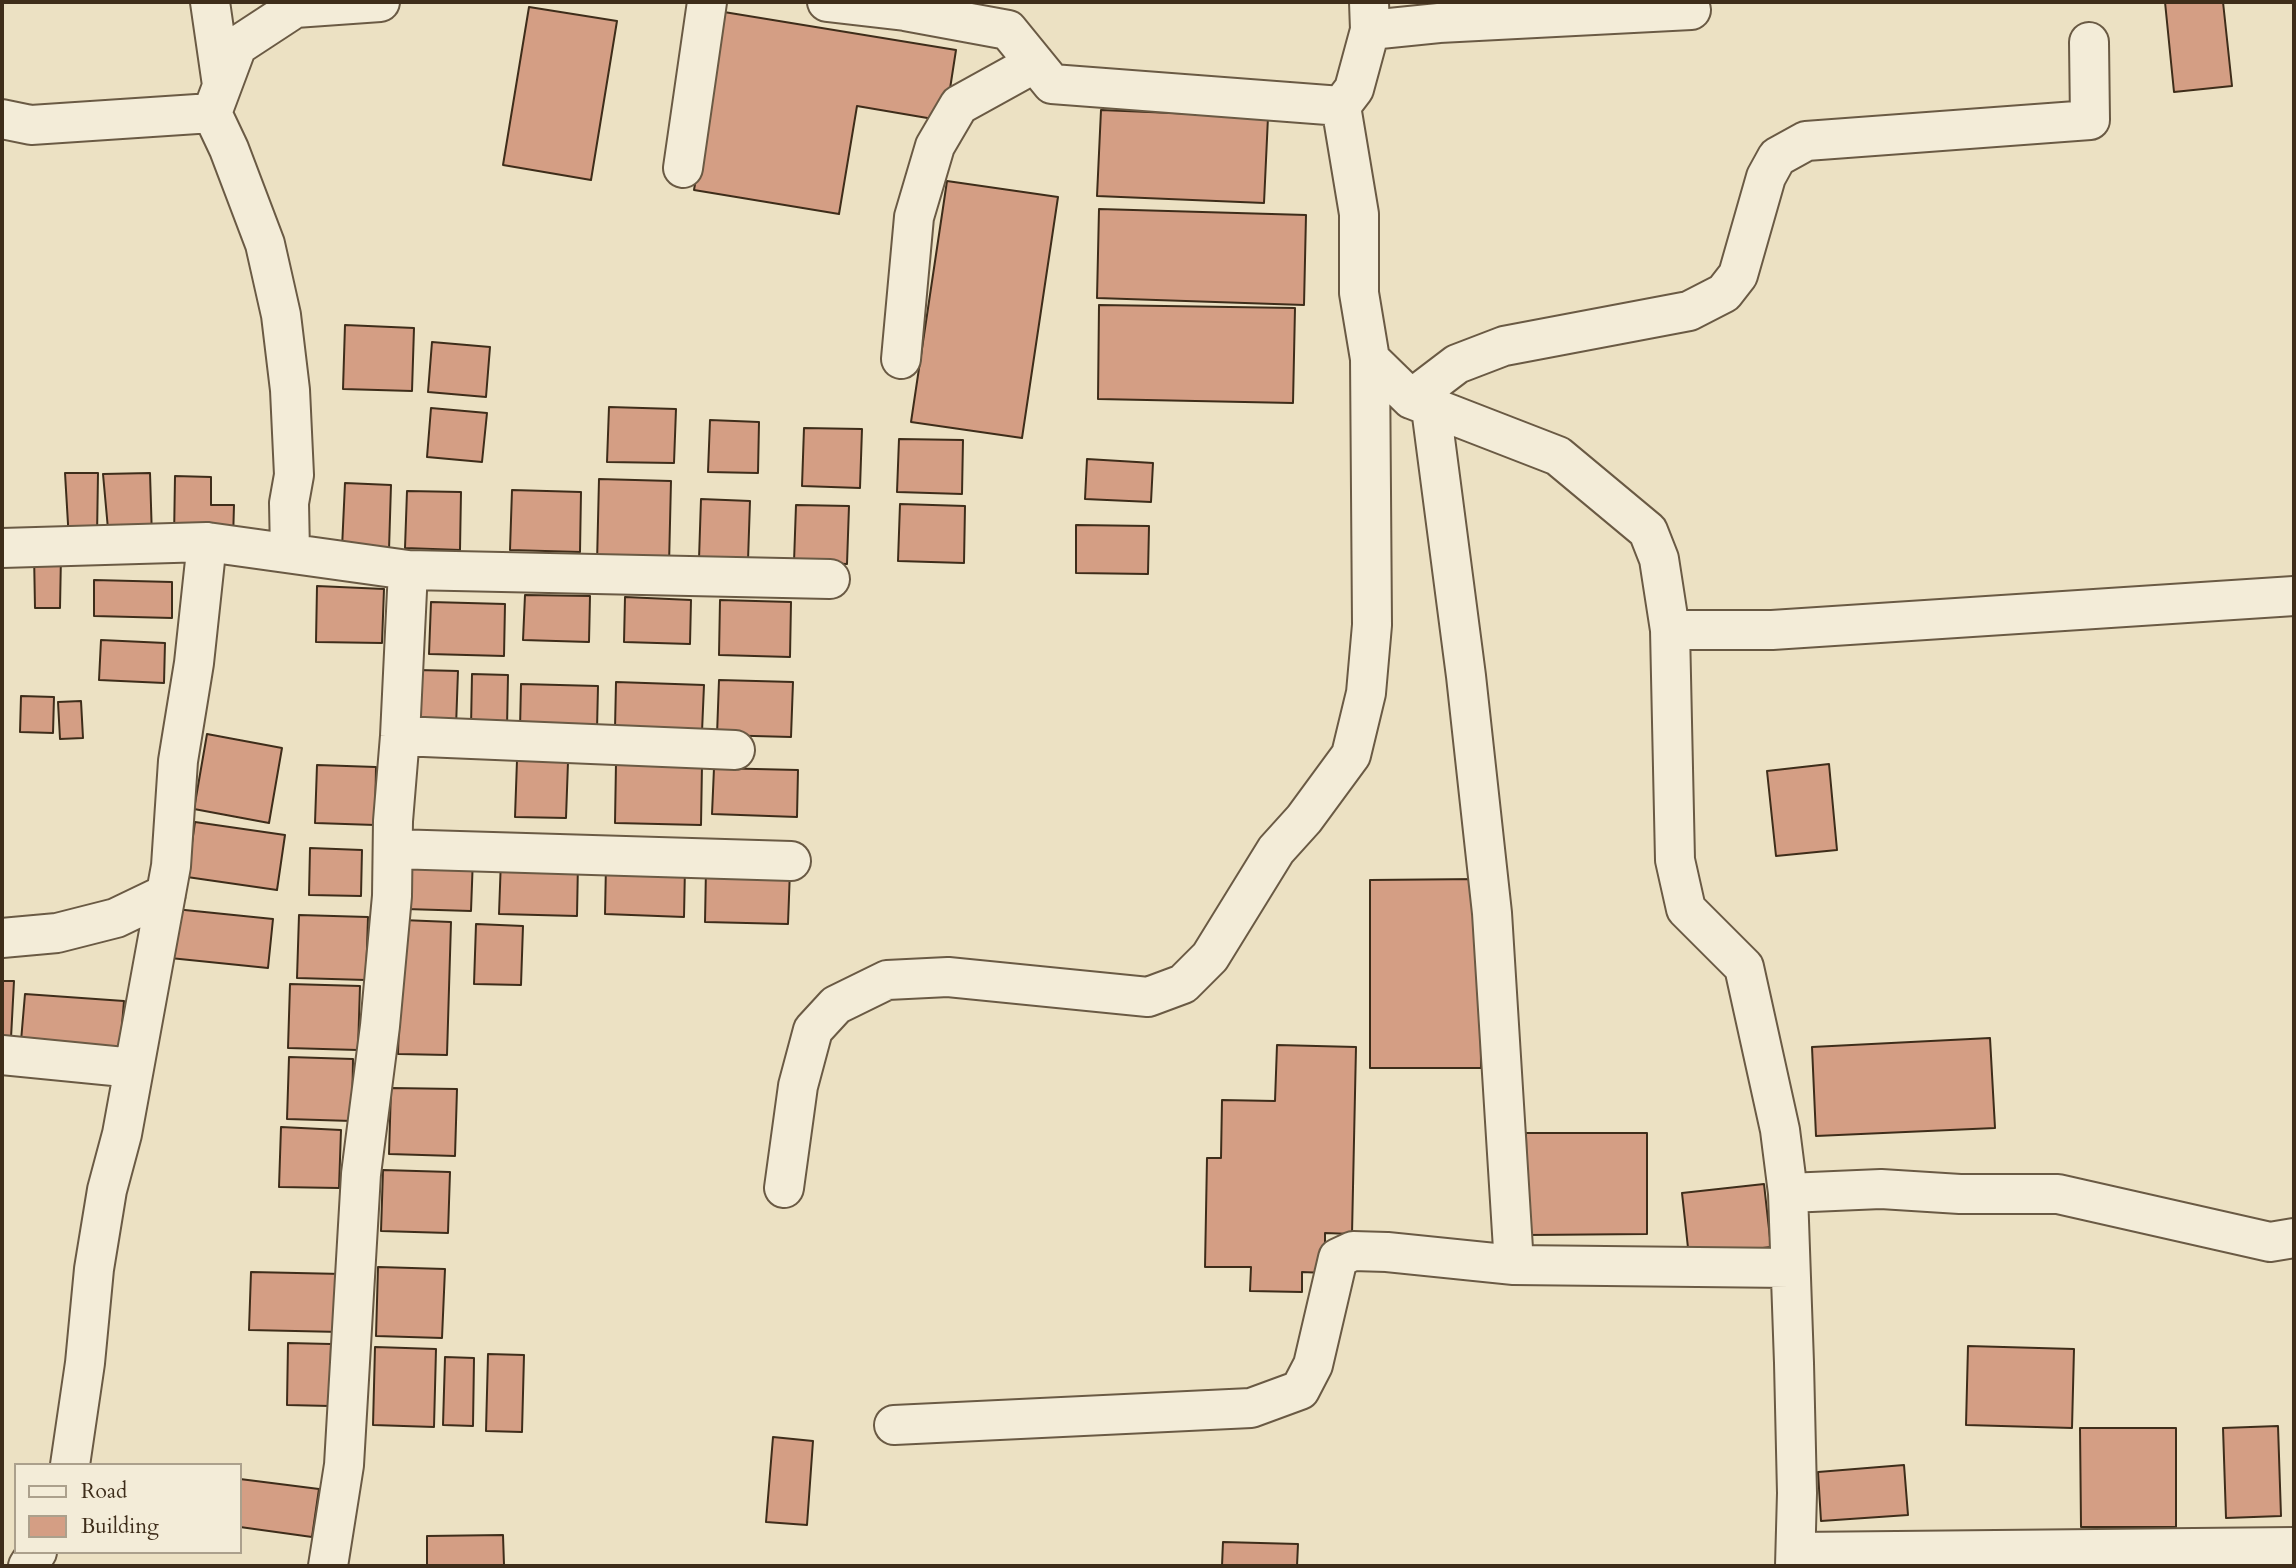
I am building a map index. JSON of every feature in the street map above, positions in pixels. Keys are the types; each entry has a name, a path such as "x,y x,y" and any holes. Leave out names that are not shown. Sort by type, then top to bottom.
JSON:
{"street":[{"path":"210,2 217,100 229,149 265,243 281,315 290,390 294,475 289,503 290,552"},
{"path":"217,100 237,46 295,8 380,2"},
{"path":"683,168 707,2"},
{"path":"827,2 905,11 1008,30 1052,83 1341,106"},
{"path":"784,1188 798,1086 813,1030 836,1004 887,980 948,977 1148,997 1183,984 1210,957 1276,850 1304,819 1351,755 1366,693 1372,625 1370,359 1359,293 1359,214 1341,106 1354,89 1369,16 1439,23 1691,10"},
{"path":"1421,403 1457,364 1504,346 1689,311 1724,293 1738,275 1766,177 1777,157 1806,141 2090,120 2089,42"},
{"path":"901,359 914,217 935,146 959,106 1035,63"},
{"path":"2,119 31,125 217,100"},
{"path":"1370,359 1421,403 1558,456 1648,531 1659,559 1670,630 1675,860 1686,909 1744,967 1780,1130 1788,1193 1796,1415 1796,1559 2294,1547"},
{"path":"1421,403 1466,676 1492,913 1514,1265"},
{"path":"70,1463 107,1190 121,1135 171,866 178,761 194,663 195,634 207,542"},
{"path":"2,548 207,542 408,570 830,579"},
{"path":"328,1566 344,1465 361,1174 384,987 392,896 408,570"},
{"path":"1670,630 1772,629 2294,596"},
{"path":"400,736 734,750"},
{"path":"393,849 791,861"},
{"path":"2,938 57,933 116,918 166,894"},
{"path":"2,1055 134,1068"},
{"path":"1788,1193 1881,1189 1960,1194 2058,1194 2270,1242 2294,1238"},
{"path":"894,1424 1251,1408 1300,1390 1313,1365 1338,1258 1353,1251 1514,1265 1789,1268"}],"building":[{"path":"2165,2 2223,2 2232,86 2174,92"},
{"path":"529,7 617,21 591,180 503,165"},
{"path":"724,12 956,50 945,121 857,106 839,214 694,190"},
{"path":"1101,110 1268,117 1264,203 1097,196"},
{"path":"947,181 1058,197 1022,438 911,422"},
{"path":"1099,209 1306,215 1304,305 1097,298"},
{"path":"1099,305 1295,308 1293,403 1098,399"},
{"path":"345,325 414,328 412,391 343,389"},
{"path":"432,342 490,347 486,397 428,392"},
{"path":"609,407 676,409 674,463 607,462"},
{"path":"431,408 487,413 482,462 427,457"},
{"path":"710,420 759,422 758,473 708,472"},
{"path":"804,428 862,429 860,488 802,486"},
{"path":"899,439 963,440 962,494 897,492"},
{"path":"1087,459 1153,463 1151,502 1085,499"},
{"path":"65,473 98,473 97,537 69,541"},
{"path":"150,473 152,538 109,540 103,474"},
{"path":"175,476 211,477 211,505 234,505 233,540 174,539"},
{"path":"599,479 671,481 669,565 597,563"},
{"path":"345,483 391,485 389,550 342,548"},
{"path":"512,490 581,492 580,552 510,550"},
{"path":"407,491 461,492 460,550 405,548"},
{"path":"701,499 750,501 748,561 699,559"},
{"path":"900,504 965,506 964,563 898,561"},
{"path":"796,505 849,506 847,564 794,562"},
{"path":"1076,525 1149,526 1148,574 1076,573"},
{"path":"34,553 61,555 60,608 35,608"},
{"path":"94,580 172,582 172,618 94,616"},
{"path":"317,586 384,589 382,643 316,642"},
{"path":"525,595 590,596 589,642 523,640"},
{"path":"625,597 691,600 690,644 624,642"},
{"path":"720,600 791,602 790,657 719,655"},
{"path":"431,602 505,604 504,656 429,654"},
{"path":"101,640 165,643 164,683 99,680"},
{"path":"418,670 458,671 456,727 416,726"},
{"path":"472,674 508,675 507,728 471,727"},
{"path":"719,680 793,682 791,737 717,735"},
{"path":"616,682 704,685 702,732 615,729"},
{"path":"521,684 598,686 597,730 520,729"},
{"path":"21,696 54,697 53,733 20,732"},
{"path":"81,701 83,738 60,739 58,702"},
{"path":"207,734 282,748 269,823 194,809"},
{"path":"517,760 568,762 566,818 515,817"},
{"path":"616,762 702,765 701,825 615,823"},
{"path":"1829,764 1837,850 1776,856 1767,771"},
{"path":"317,765 376,767 375,825 315,823"},
{"path":"714,768 798,770 797,817 712,814"},
{"path":"195,822 285,835 277,890 187,877"},
{"path":"310,848 362,850 361,896 309,895"},
{"path":"408,855 473,857 471,911 406,909"},
{"path":"501,859 578,862 577,916 499,914"},
{"path":"606,864 685,866 684,917 605,914"},
{"path":"706,868 790,870 788,924 705,922"},
{"path":"1480,879 1481,1068 1370,1068 1370,880"},
{"path":"175,909 273,919 268,968 170,958"},
{"path":"299,915 368,917 366,980 297,978"},
{"path":"402,920 451,922 447,1055 398,1054"},
{"path":"476,924 523,926 521,985 474,984"},
{"path":"2,981 14,981 11,1038 2,1038"},
{"path":"290,984 360,986 358,1050 288,1048"},
{"path":"25,994 124,1001 120,1049 21,1041"},
{"path":"1990,1038 1995,1128 1816,1136 1812,1047"},
{"path":"1277,1045 1356,1047 1352,1234 1325,1233 1325,1273 1302,1272 1302,1292 1250,1291 1251,1267 1205,1267 1207,1158 1221,1158 1222,1100 1275,1101"},
{"path":"289,1057 353,1059 352,1121 287,1119"},
{"path":"391,1088 457,1089 455,1156 389,1154"},
{"path":"281,1127 341,1130 339,1188 279,1187"},
{"path":"1526,1133 1647,1133 1647,1234 1527,1235"},
{"path":"383,1170 450,1172 448,1233 381,1231"},
{"path":"1764,1184 1771,1247 1689,1257 1682,1193"},
{"path":"378,1267 445,1269 442,1338 376,1336"},
{"path":"251,1272 343,1274 341,1332 249,1330"},
{"path":"288,1343 331,1344 330,1406 287,1405"},
{"path":"1968,1346 2074,1349 2072,1428 1966,1425"},
{"path":"375,1347 436,1349 434,1427 373,1425"},
{"path":"488,1354 524,1355 522,1432 486,1431"},
{"path":"445,1357 474,1358 473,1426 443,1425"},
{"path":"2278,1426 2281,1516 2226,1518 2223,1428"},
{"path":"2080,1428 2176,1428 2176,1527 2081,1527"},
{"path":"773,1437 813,1441 807,1525 766,1522"},
{"path":"1904,1465 1908,1515 1821,1521 1818,1472"},
{"path":"242,1479 319,1489 312,1537 242,1527"},
{"path":"503,1535 504,1565 427,1566 427,1536"},
{"path":"1223,1542 1298,1544 1297,1566 1222,1566"}]}
